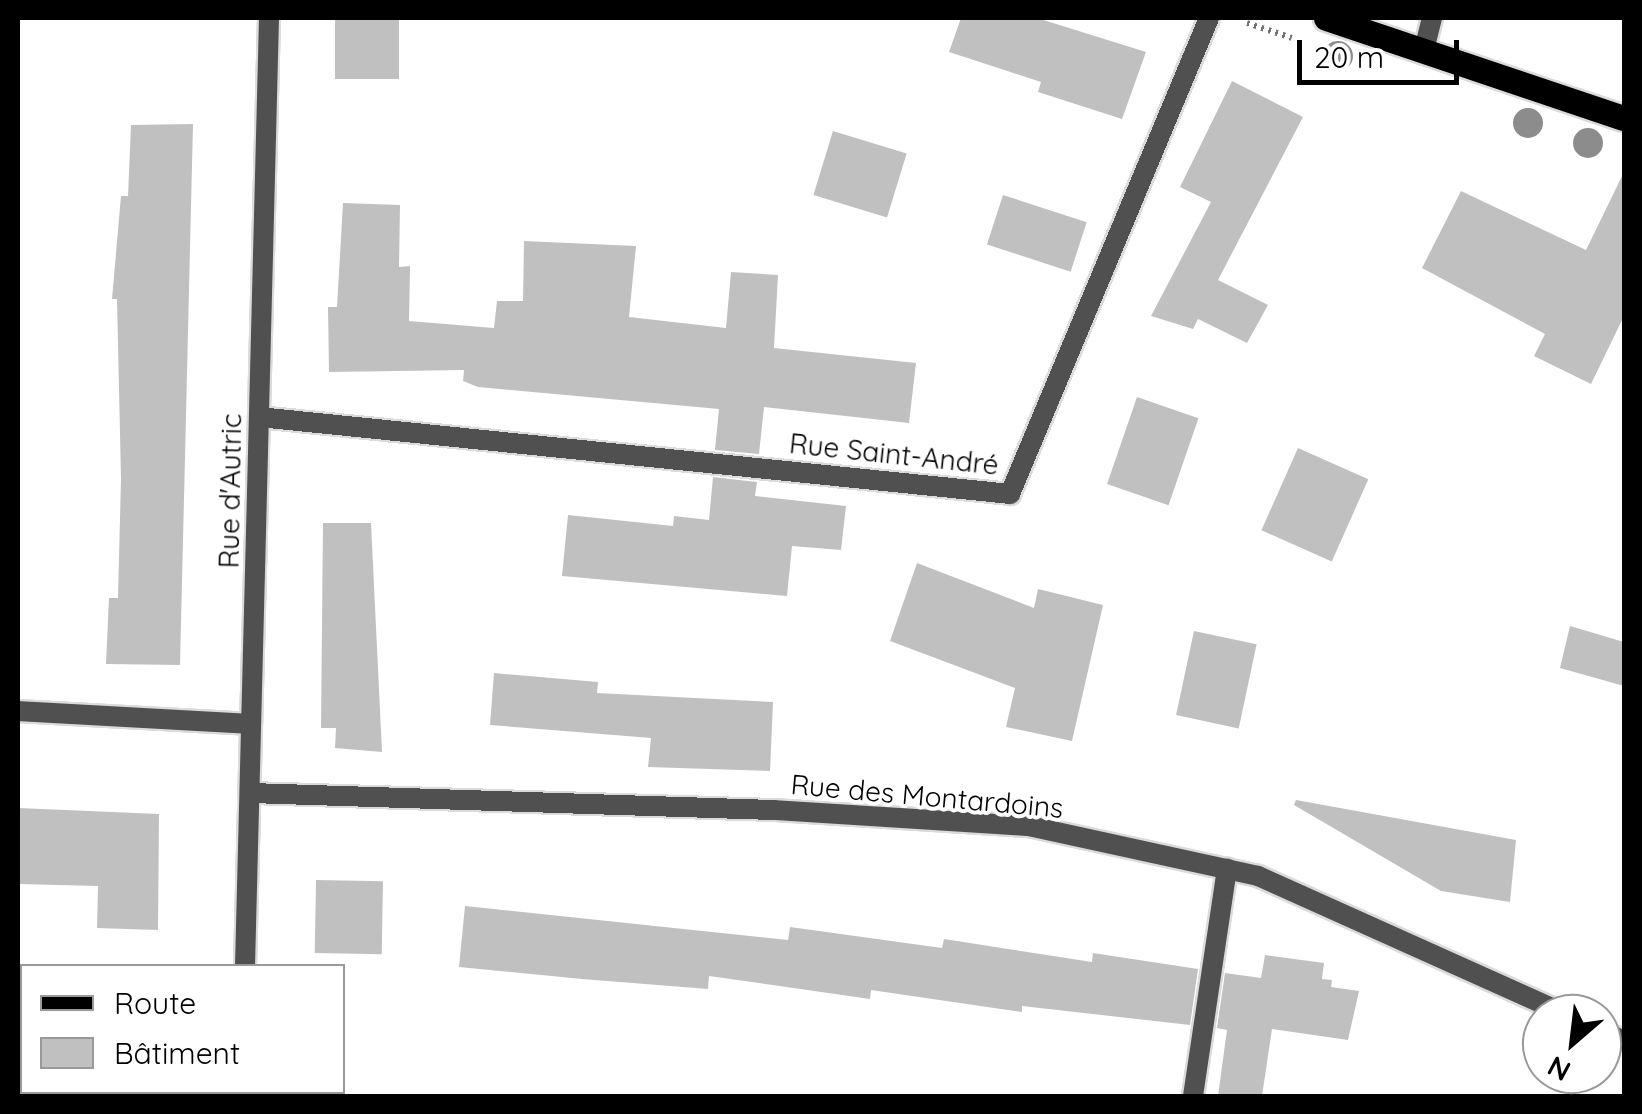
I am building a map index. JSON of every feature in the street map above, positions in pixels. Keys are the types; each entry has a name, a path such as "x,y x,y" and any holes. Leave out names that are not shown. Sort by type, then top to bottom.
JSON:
{"main road":[{"path":"1326,18 1624,118"}],"street":[{"name":"Rue d'Autric","path":"245,964 269,18"},
{"name":"Rue Saint-André","path":"259,417 1010,494 1210,18"},
{"path":"1424,50 1432,18"},
{"path":"18,710 251,724"},
{"name":"Rue des Montardoins","path":"250,794 774,810 1029,826 1258,876 1522,995"},
{"path":"1193,1096 1227,870"}],"building":[{"path":"335,18 399,18 399,79 335,79"},
{"path":"961,18 1037,18 1146,52 1122,119 1038,92 1041,82 949,52"},
{"path":"1232,81 1303,117 1218,280 1268,305 1247,343 1198,319 1193,329 1151,316 1211,202 1180,187"},
{"path":"193,124 180,665 106,664 109,598 118,598 121,479 117,299 112,299 121,196 128,196 131,125"},
{"path":"833,131 907,154 887,218 813,195"},
{"path":"1624,172 1624,316 1591,384 1534,356 1545,334 1422,268 1461,191 1586,250"},
{"path":"1003,195 1087,222 1071,272 987,244"},
{"path":"343,203 400,205 399,267 410,266 409,321 494,328 497,301 523,301 524,241 636,246 629,317 726,328 731,272 778,275 774,348 916,363 909,423 764,407 759,454 715,450 719,409 478,387 463,381 464,370 329,372 328,307 337,307"},
{"path":"1137,397 1198,418 1169,505 1107,484"},
{"path":"1298,448 1368,479 1332,562 1261,530"},
{"path":"713,477 757,482 755,496 846,506 841,550 792,546 787,596 562,576 568,515 673,526 674,516 709,520"},
{"path":"323,523 371,523 382,752 335,748 336,728 321,728"},
{"path":"917,563 1034,608 1038,589 1103,605 1072,741 1006,727 1015,688 890,641"},
{"path":"1570,626 1624,642 1624,686 1560,668"},
{"path":"1194,631 1257,644 1239,728 1176,715"},
{"path":"494,673 598,682 597,693 773,702 770,771 648,767 651,738 490,725"},
{"path":"1296,800 1516,840 1510,902 1441,891 1294,805"},
{"path":"18,808 159,814 158,930 97,928 98,886 18,884"},
{"path":"316,880 383,881 382,954 315,953"},
{"path":"465,906 788,940 790,927 942,948 944,939 1092,962 1093,953 1198,969 1190,1025 1022,1006 1022,1012 871,990 870,999 709,976 708,989 582,979 459,967"},
{"path":"1265,955 1324,963 1322,979 1332,980 1331,987 1359,991 1348,1040 1272,1029 1262,1096 1218,1096 1227,1030 1217,1028 1225,973 1261,978"}]}
